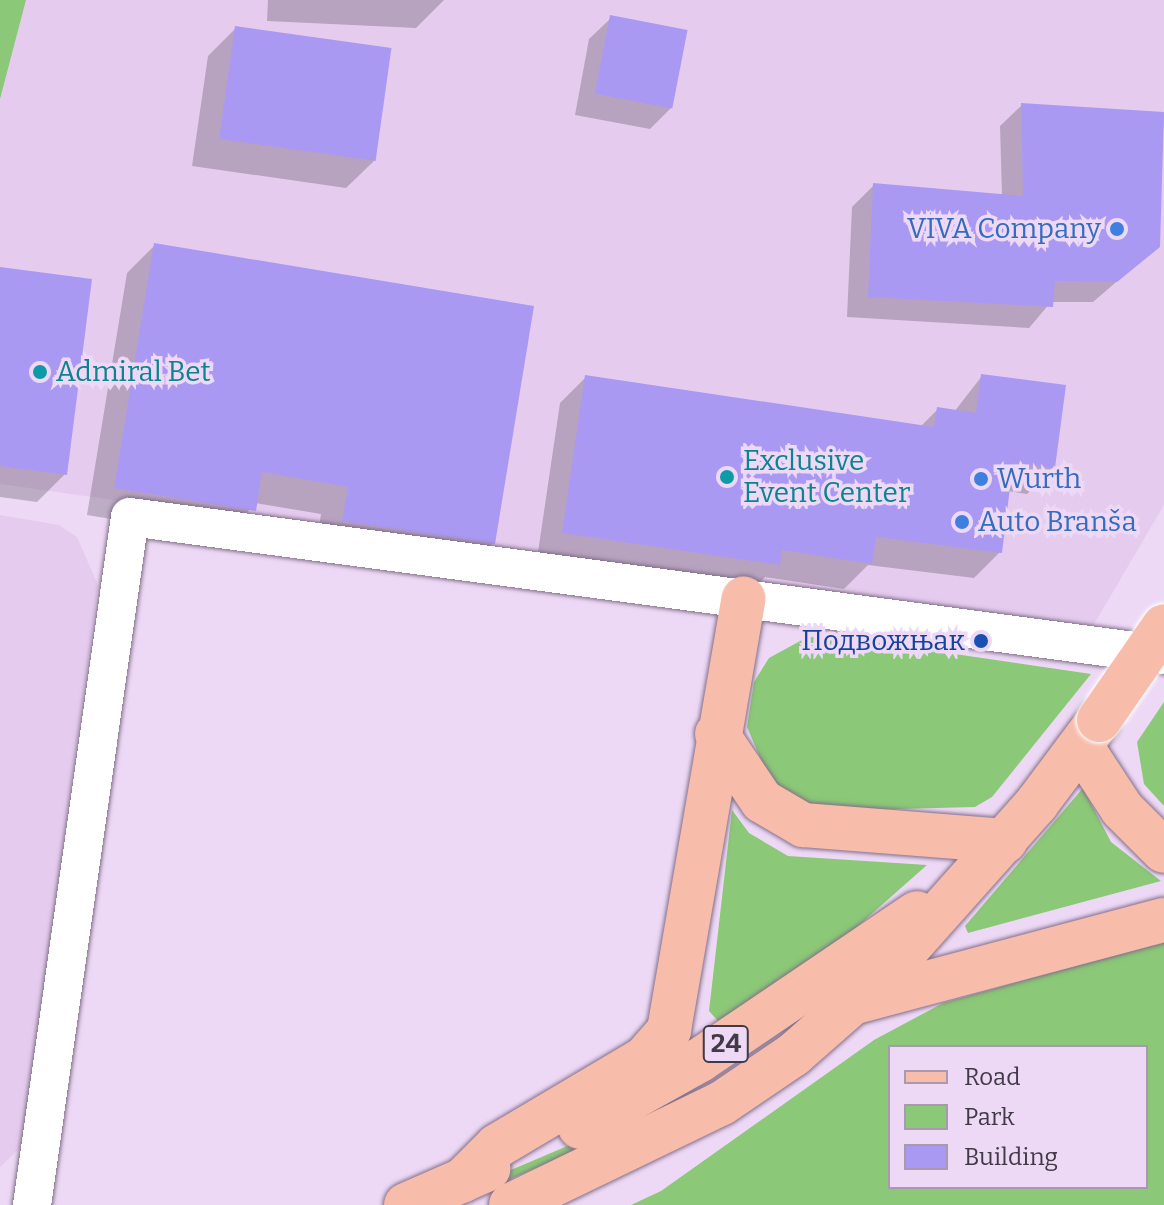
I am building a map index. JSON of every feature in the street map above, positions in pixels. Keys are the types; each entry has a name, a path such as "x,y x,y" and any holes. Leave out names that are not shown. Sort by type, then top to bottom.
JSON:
{"main road":[{"path":"462,1181 497,1146 645,1058 669,1030 680,996 717,734 744,598"},
{"name":"24","path":"511,1205 722,1103 857,1002 1005,841 1090,733 1164,626"},
{"path":"1090,733 1122,809 1164,851"},
{"path":"717,734 762,801 803,825 1005,841"},
{"name":"24","path":"405,1205 462,1181 671,1079 971,876"},
{"path":"857,1002 1164,920"}],"street":[{"path":"32,1205 130,517 1164,655"}],"shaded area":[{"path":"0,0 1164,0 1164,505 1086,638 0,484"},
{"path":"0,515 59,525 77,537 98,585 22,1146 0,1167"}],"green space":[{"path":"0,0 26,0 0,99"},
{"path":"813,634 1091,674 992,797 975,807 821,811 771,783 747,727 754,682 769,658"},
{"path":"1164,702 1164,806 1144,784 1137,742"},
{"path":"1083,788 1111,842 1161,881 968,933 965,926"},
{"path":"732,810 749,833 788,856 927,865 824,956 719,1022 709,1011"},
{"path":"1164,941 1164,1205 631,1205 661,1191 874,1040 943,1003"},
{"path":"617,1125 620,1132 449,1205 441,1205 439,1200"}],"building":[{"path":"610,15 688,30 672,109 595,94"},
{"path":"235,26 391,48 376,161 219,139"},
{"path":"1021,103 1164,112 1160,247 1117,282 1055,281 1053,307 868,297 873,183 1023,196"},
{"path":"154,243 534,306 495,544 342,521 348,487 262,472 256,511 114,488"},
{"name":"Admiral Bet","path":"0,267 92,279 67,475 0,466"},
{"name":"Exclusive Event Center","path":"981,374 1066,385 1055,468 1013,463 1002,553 876,537 872,564 782,550 780,565 562,533 585,375 934,427 937,407 976,413"}],"place":[{"name":"VIVA Company","path":"1117,229"},
{"name":"Admiral Bet","path":"40,372"},
{"name":"Exclusive Event Center","path":"727,477"},
{"name":"Wurth","path":"981,479"},
{"name":"Auto Branša","path":"962,522"},
{"name":"Подвожњак","path":"981,641"}]}
